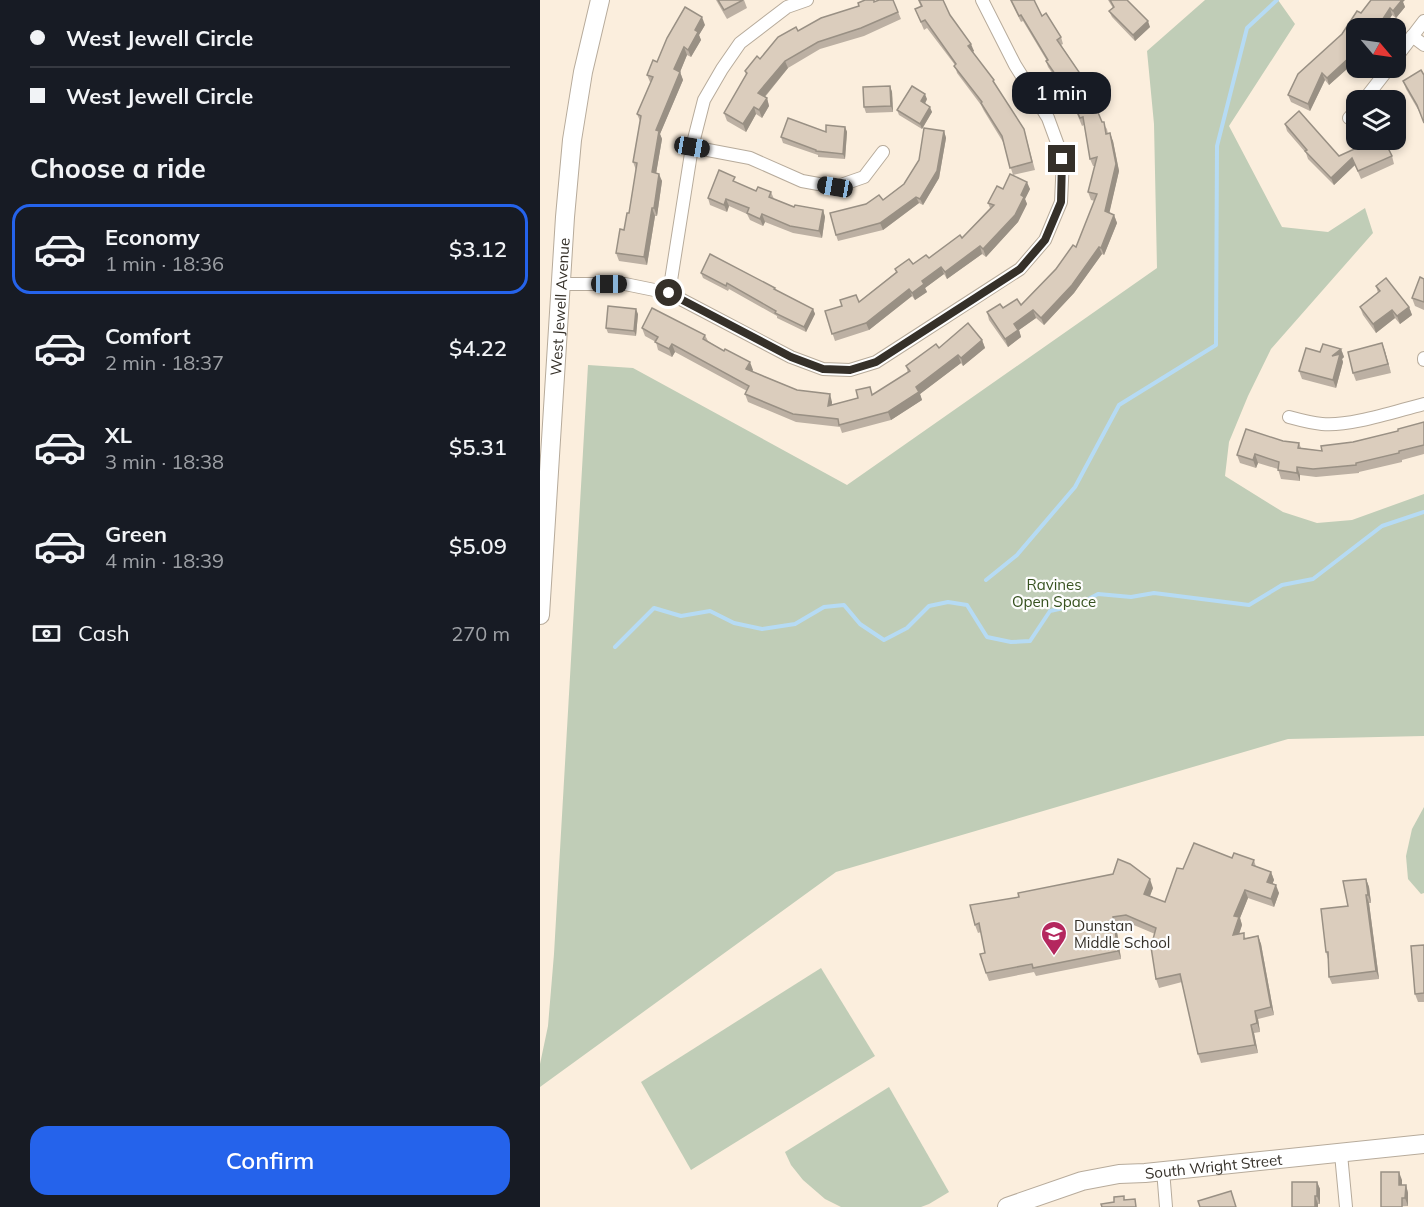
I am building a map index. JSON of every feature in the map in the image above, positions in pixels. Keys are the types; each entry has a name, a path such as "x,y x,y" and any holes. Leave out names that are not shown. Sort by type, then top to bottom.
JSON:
{"main road":[{"name":"West Jewell Avenue","path":"540,615 565,217 572,140 583,72 600,0"},
{"name":"South Wright Street","path":"1007,1207 1082,1181 1119,1174 1341,1154 1424,1144"}],"street":[{"path":"669,293 692,147 704,100 740,43 784,4 807,0"},
{"path":"561,284 626,284 669,293 791,357 823,369 850,370 876,362 1020,269 1045,240 1061,202 1062,159 1048,118 1015,65 982,0"},
{"path":"1406,44 1424,21"},
{"path":"1412,36 1424,45"},
{"path":"1372,90 1381,78"},
{"path":"692,147 750,158 802,181 835,187 864,177 883,152"},
{"path":"1289,417 1321,424 1344,423 1424,404"},
{"path":"1341,1154 1346,1207"},
{"path":"1163,1170 1166,1207"}],"green space":[{"name":"Ravines Open Space","path":"1205,0 1278,0 1295,24 1229,126 1282,227 1328,232 1365,208 1373,233 1271,349 1229,442 1225,476 1283,512 1317,523 1352,520 1424,494 1424,736 1288,739 836,872 540,1087 540,1064 548,1026 554,954 588,365 633,368 847,485 1157,268 1154,124 1147,51"},
{"path":"1424,807 1424,893 1421,894 1408,879 1406,856 1412,829"},
{"path":"821,968 875,1056 691,1170 641,1082"},
{"path":"889,1087 949,1192 921,1207 841,1207 825,1199 803,1180 791,1165 785,1152"}],"building":[{"path":"718,0 743,0 724,10"},
{"path":"874,0 874,2 893,0 898,12 861,28 818,42 785,61 758,93 767,98 759,110 754,107 743,124 724,113 747,73 745,71 757,56 760,59 778,37 796,27 798,31 821,18 859,6 858,3"},
{"path":"919,0 943,0 950,15 971,44 968,46 994,80 1024,129 1032,162 1010,168 1002,136 982,102 954,66 956,64 925,20 921,22 915,9 922,6"},
{"path":"1011,0 1034,0 1042,16 1046,13 1061,37 1057,40 1079,72 1062,84"},
{"path":"1110,0 1127,0 1148,21 1133,35 1109,11 1114,7"},
{"path":"1371,0 1402,0 1393,11 1390,8 1384,18 1352,18 1357,11 1361,13"},
{"path":"685,7 702,17 695,30 698,32 688,50 684,47 674,69 680,72 656,130 659,131 652,172 659,174 644,257 616,253 620,229 624,230 627,213 629,213 637,163 633,162 641,116 637,114 653,77 647,75 653,60 657,62 667,38"},
{"path":"1346,28 1346,61 1327,78 1322,73 1308,104 1288,95 1298,74"},
{"path":"1421,70 1424,75 1424,123 1403,81"},
{"path":"890,86 891,106 864,107 863,87"},
{"path":"912,86 925,94 921,101 930,107 920,124 897,110"},
{"path":"1087,86 1102,122 1104,122 1106,134 1110,133 1116,164 1105,211 1114,215 1101,248 1099,247 1072,285 1041,318 1033,310 1014,324 1018,330 1005,339 987,312 1000,304 1003,308 1017,299 1021,305 1056,269 1073,245 1076,247 1097,194 1088,192 1097,157 1090,159 1083,117 1080,118 1069,94"},
{"path":"1299,111 1339,156 1352,150 1389,150 1392,156 1358,171 1352,158 1331,178 1305,151 1307,150 1285,124"},
{"path":"788,118 826,132 826,125 845,127 843,154 816,151 781,137"},
{"path":"924,128 944,131 937,171 920,199 916,197 880,223 836,235 830,213 866,204 879,195 883,200 904,184 919,160"},
{"path":"719,170 735,177 733,181 756,191 758,187 771,192 769,197 794,207 795,205 823,210 819,231 790,226 762,214 760,219 747,213 749,208 726,199 724,205 708,198"},
{"path":"1010,174 1027,182 1021,195 1024,197 1015,215 983,249 980,246 945,272 941,267 922,281 924,284 912,293 909,289 866,323 832,334 825,311 842,306 840,300 856,295 859,302 897,272 895,269 909,259 913,264 926,255 929,258 960,235 962,238 994,205 988,203 997,186 1003,189"},
{"path":"710,254 813,309 804,327 775,313 776,311 727,283 726,286 701,273"},
{"path":"1420,277 1424,279 1424,302 1412,298"},
{"path":"1386,278 1409,307 1397,316 1392,310 1373,324 1360,307 1380,291 1376,286"},
{"path":"608,306 636,309 634,331 606,328"},
{"path":"652,308 705,335 703,339 724,351 725,349 750,362 746,369 797,390 830,394 828,406 858,398 856,390 870,387 872,395 910,371 906,366 936,344 939,348 968,323 982,340 961,358 958,355 916,387 919,392 888,412 839,425 838,419 793,414 745,394 749,386 672,344 669,349 655,342 658,337 642,328"},
{"path":"1382,343 1388,364 1353,373 1348,352"},
{"path":"1323,344 1341,349 1332,356 1340,354 1333,380 1299,371 1306,348 1320,352"},
{"path":"1424,422 1424,445 1356,463 1356,465 1313,469 1297,467 1297,473 1278,470 1279,462 1255,454 1253,460 1237,455 1246,429 1283,441 1299,443 1298,448 1322,451 1321,446 1353,442"},
{"name":"Dunstan Middle School","path":"1194,843 1232,858 1234,853 1254,860 1252,865 1271,872 1267,882 1276,885 1271,899 1245,890 1234,916 1239,917 1233,935 1244,933 1244,939 1258,936 1271,1007 1255,1011 1257,1023 1251,1025 1255,1045 1198,1054 1180,974 1156,979 1151,947 1156,928 1126,915 1113,917 1118,951 1033,968 1032,964 986,973 980,954 985,953 979,923 975,925 970,905 1019,897 1018,893 1113,874 1118,859 1130,864 1150,879 1144,894 1165,902 1177,868 1183,869"},
{"path":"1366,879 1376,971 1329,977 1328,952 1326,952 1321,909 1348,906 1343,881"},
{"path":"1424,945 1424,993 1415,994 1411,946"},
{"path":"1381,1172 1399,1172 1399,1185 1406,1185 1402,1207 1381,1207"},
{"path":"1292,1182 1317,1182 1315,1207 1292,1207"},
{"path":"1231,1191 1236,1207 1200,1207 1198,1201"},
{"path":"1124,1196 1124,1200 1135,1199 1136,1207 1102,1207 1101,1204 1114,1202 1114,1197"}],"waterway":[{"path":"986,580 1017,555 1075,487 1119,405 1216,345 1217,146 1247,28 1277,0"},
{"path":"615,647 654,608 681,616 710,611 734,623 762,629 795,624 824,607 844,605 860,624 884,640 907,628 929,606 948,602 967,605 987,637 1011,642 1030,641 1050,611 1077,605 1098,594 1131,597 1154,593 1249,605 1282,585 1313,579 1382,526 1424,512"}],"place":[{"name":"Dunstan Middle School","path":"1054,957"}],"route":[{"path":"669,293 791,357 823,369 850,370 876,362 1020,269 1045,240 1061,202 1062,159"}]}
